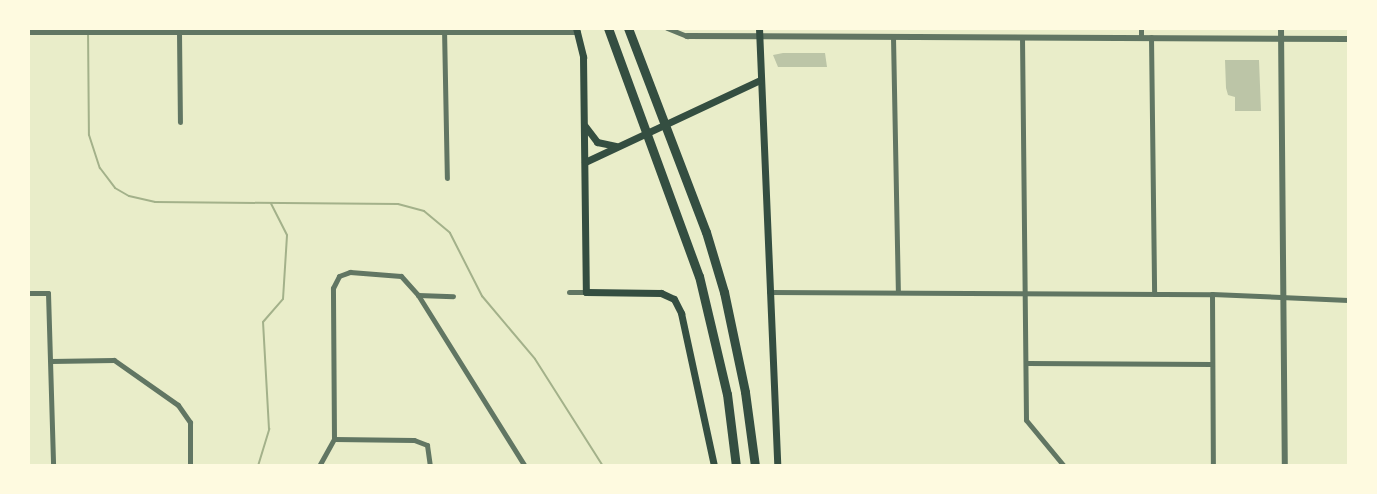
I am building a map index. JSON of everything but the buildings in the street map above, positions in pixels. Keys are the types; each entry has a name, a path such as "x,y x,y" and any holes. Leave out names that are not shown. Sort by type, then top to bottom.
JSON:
{"highway":[{"path":"608,28 688,238 710,315 736,465"},
{"path":"628,28 673,144 724,292 745,392 755,465"}],"main road":[{"path":"577,30 583,57 586,292 661,293 671,297 681,313 714,465"},
{"path":"759,32 768,292 777,465"},
{"path":"585,162 760,80"},
{"path":"584,125 597,142 618,147"}],"street":[{"path":"667,28 687,36 759,32 892,37 1348,39"},
{"path":"1000,28 1000,37"},
{"path":"1141,28 1141,37"},
{"path":"1281,28 1285,465"},
{"path":"444,30 447,178"},
{"path":"28,32 577,30"},
{"path":"179,33 180,122"},
{"path":"892,37 898,292"},
{"path":"1022,37 1026,420 1064,465"},
{"path":"1151,37 1154,294"},
{"path":"319,465 334,439 333,288 339,276 350,272 394,272 418,295 525,465"},
{"path":"568,292 586,292"},
{"path":"768,292 1212,294 1348,300"},
{"path":"28,293 48,293 52,465"},
{"path":"1212,294 1213,465"},
{"path":"418,295 453,296"},
{"path":"51,361 114,360 178,405 190,422 190,465"},
{"path":"1027,363 1212,364"},
{"path":"334,439 414,440 427,445 430,465"}],"waterway":[{"path":"88,28 89,135 100,168 115,188 129,196 155,202 398,204 424,211 450,233 482,296 535,359 603,466"},
{"path":"258,466 269,429 263,322 283,299 287,235 271,204"}]}
